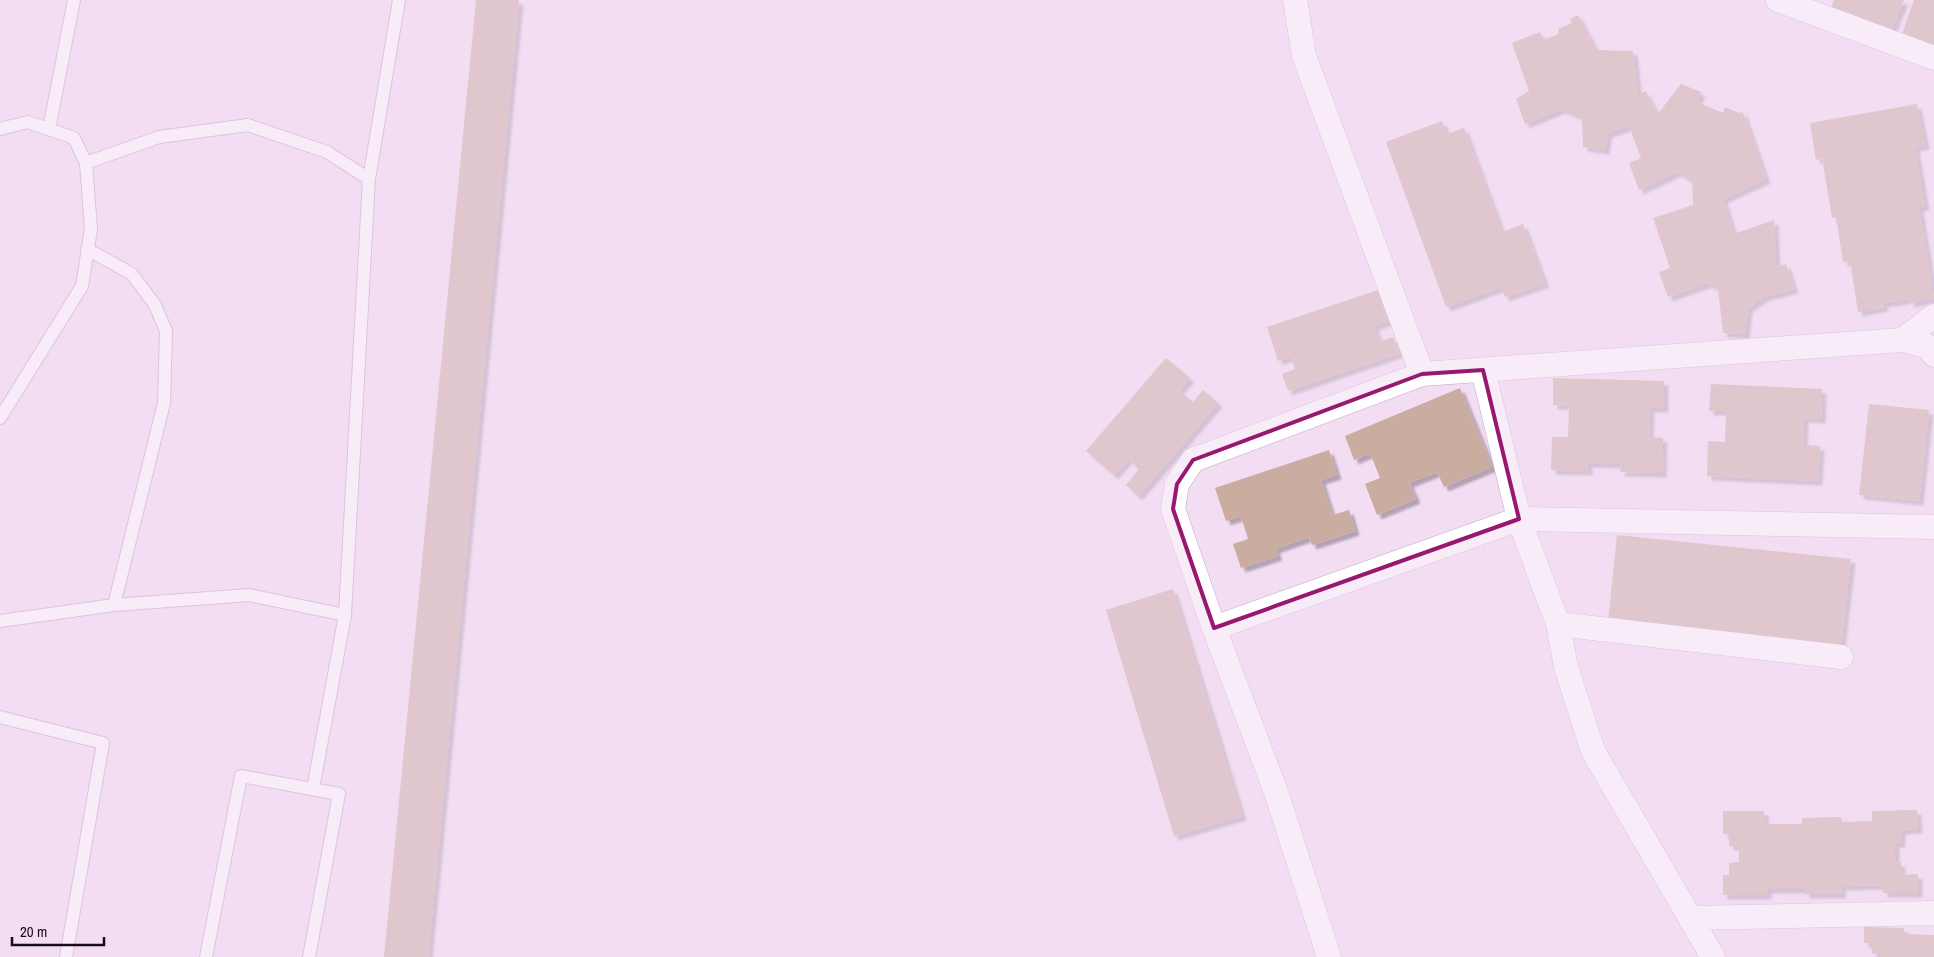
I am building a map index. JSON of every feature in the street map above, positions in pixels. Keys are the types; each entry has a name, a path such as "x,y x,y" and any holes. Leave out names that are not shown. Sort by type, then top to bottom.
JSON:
{"street":[{"path":"1295,0 1306,62 1422,374"},
{"path":"1778,0 1934,58"},
{"path":"1902,340 1934,316"},
{"path":"1329,957 1276,792 1214,628 1172,509 1177,484 1193,460 1422,374 1902,340 1927,346 1934,355"},
{"path":"1483,370 1519,519 1558,624 1566,667 1593,751 1713,957"},
{"path":"1214,628 1519,519 1934,528"},
{"path":"1558,624 1841,657"},
{"path":"1690,918 1934,912"}],"lane":[{"path":"49,129 74,0"},
{"path":"313,789 345,615 369,179 398,0"},
{"path":"0,130 28,122 74,138 86,163 90,229 82,286 0,418"},
{"path":"86,163 159,137 248,125 326,152 369,179"},
{"path":"88,249 132,274 155,305 166,331 164,403 114,605"},
{"path":"0,621 114,605 249,595 345,615"},
{"path":"0,717 103,743 66,957"},
{"path":"206,957 241,776 339,794 309,957"}],"highlighted area":[{"path":"1483,370 1519,519 1214,628 1173,509 1177,484 1193,460 1422,374"}],"building":[{"path":"476,0 519,0 428,957 384,957"},
{"path":"1834,0 1904,0 1890,33 1831,8"},
{"path":"1914,0 1934,0 1934,48 1901,37"},
{"path":"1578,15 1596,50 1633,51 1638,95 1646,91 1657,115 1681,84 1701,92 1697,102 1723,113 1725,107 1741,114 1742,110 1766,179 1723,199 1734,234 1774,220 1776,267 1786,264 1794,289 1763,297 1748,308 1745,334 1723,333 1718,289 1708,283 1668,297 1659,272 1670,268 1653,218 1693,205 1692,181 1677,172 1639,190 1629,163 1641,158 1629,126 1608,133 1605,150 1583,147 1582,117 1561,109 1525,124 1516,99 1529,91 1512,43 1540,32 1543,40 1559,34 1558,29 1572,23 1570,19"},
{"path":"1917,104 1925,145 1915,147 1925,206 1919,207 1934,298 1910,303 1910,299 1883,303 1884,307 1858,312 1850,261 1843,262 1836,217 1832,218 1822,158 1816,160 1810,123"},
{"path":"1442,121 1447,134 1464,128 1502,232 1523,224 1545,283 1505,297 1501,287 1446,307 1386,142"},
{"path":"1378,290 1388,321 1374,326 1379,342 1393,337 1399,353 1288,391 1282,374 1295,369 1291,356 1278,361 1267,327"},
{"path":"1166,358 1190,378 1179,390 1193,402 1203,390 1218,403 1138,496 1126,485 1139,469 1128,459 1114,475 1086,451"},
{"path":"1553,378 1664,381 1664,408 1650,408 1649,437 1663,438 1662,473 1620,472 1621,464 1588,463 1588,471 1551,470 1552,437 1568,437 1569,406 1553,405"},
{"path":"1711,384 1822,389 1821,419 1804,418 1803,445 1820,446 1818,481 1707,476 1708,441 1725,442 1726,411 1709,411"},
{"path":"1460,388 1492,467 1444,487 1437,472 1409,483 1416,499 1377,515 1365,484 1380,478 1370,453 1354,460 1345,436"},
{"path":"1869,404 1929,410 1919,501 1859,495"},
{"path":"1329,450 1337,475 1321,480 1332,515 1349,510 1355,531 1312,545 1309,537 1275,549 1278,556 1241,568 1233,544 1248,539 1241,516 1226,521 1215,488"},
{"path":"1617,535 1851,559 1841,644 1608,621"},
{"path":"1173,589 1242,816 1174,836 1106,610"},
{"path":"1917,810 1918,829 1901,830 1901,843 1895,843 1895,863 1901,862 1901,875 1918,874 1918,893 1883,893 1883,885 1842,886 1841,894 1805,894 1805,889 1767,889 1767,895 1723,895 1723,875 1729,875 1729,863 1739,862 1739,846 1729,846 1729,834 1723,834 1723,811 1764,811 1765,824 1802,824 1802,818 1841,817 1842,822 1872,821 1872,811"},
{"path":"1864,927 1904,928 1904,934 1934,935 1934,957 1880,957 1880,954 1872,954 1872,943 1864,943"}]}
